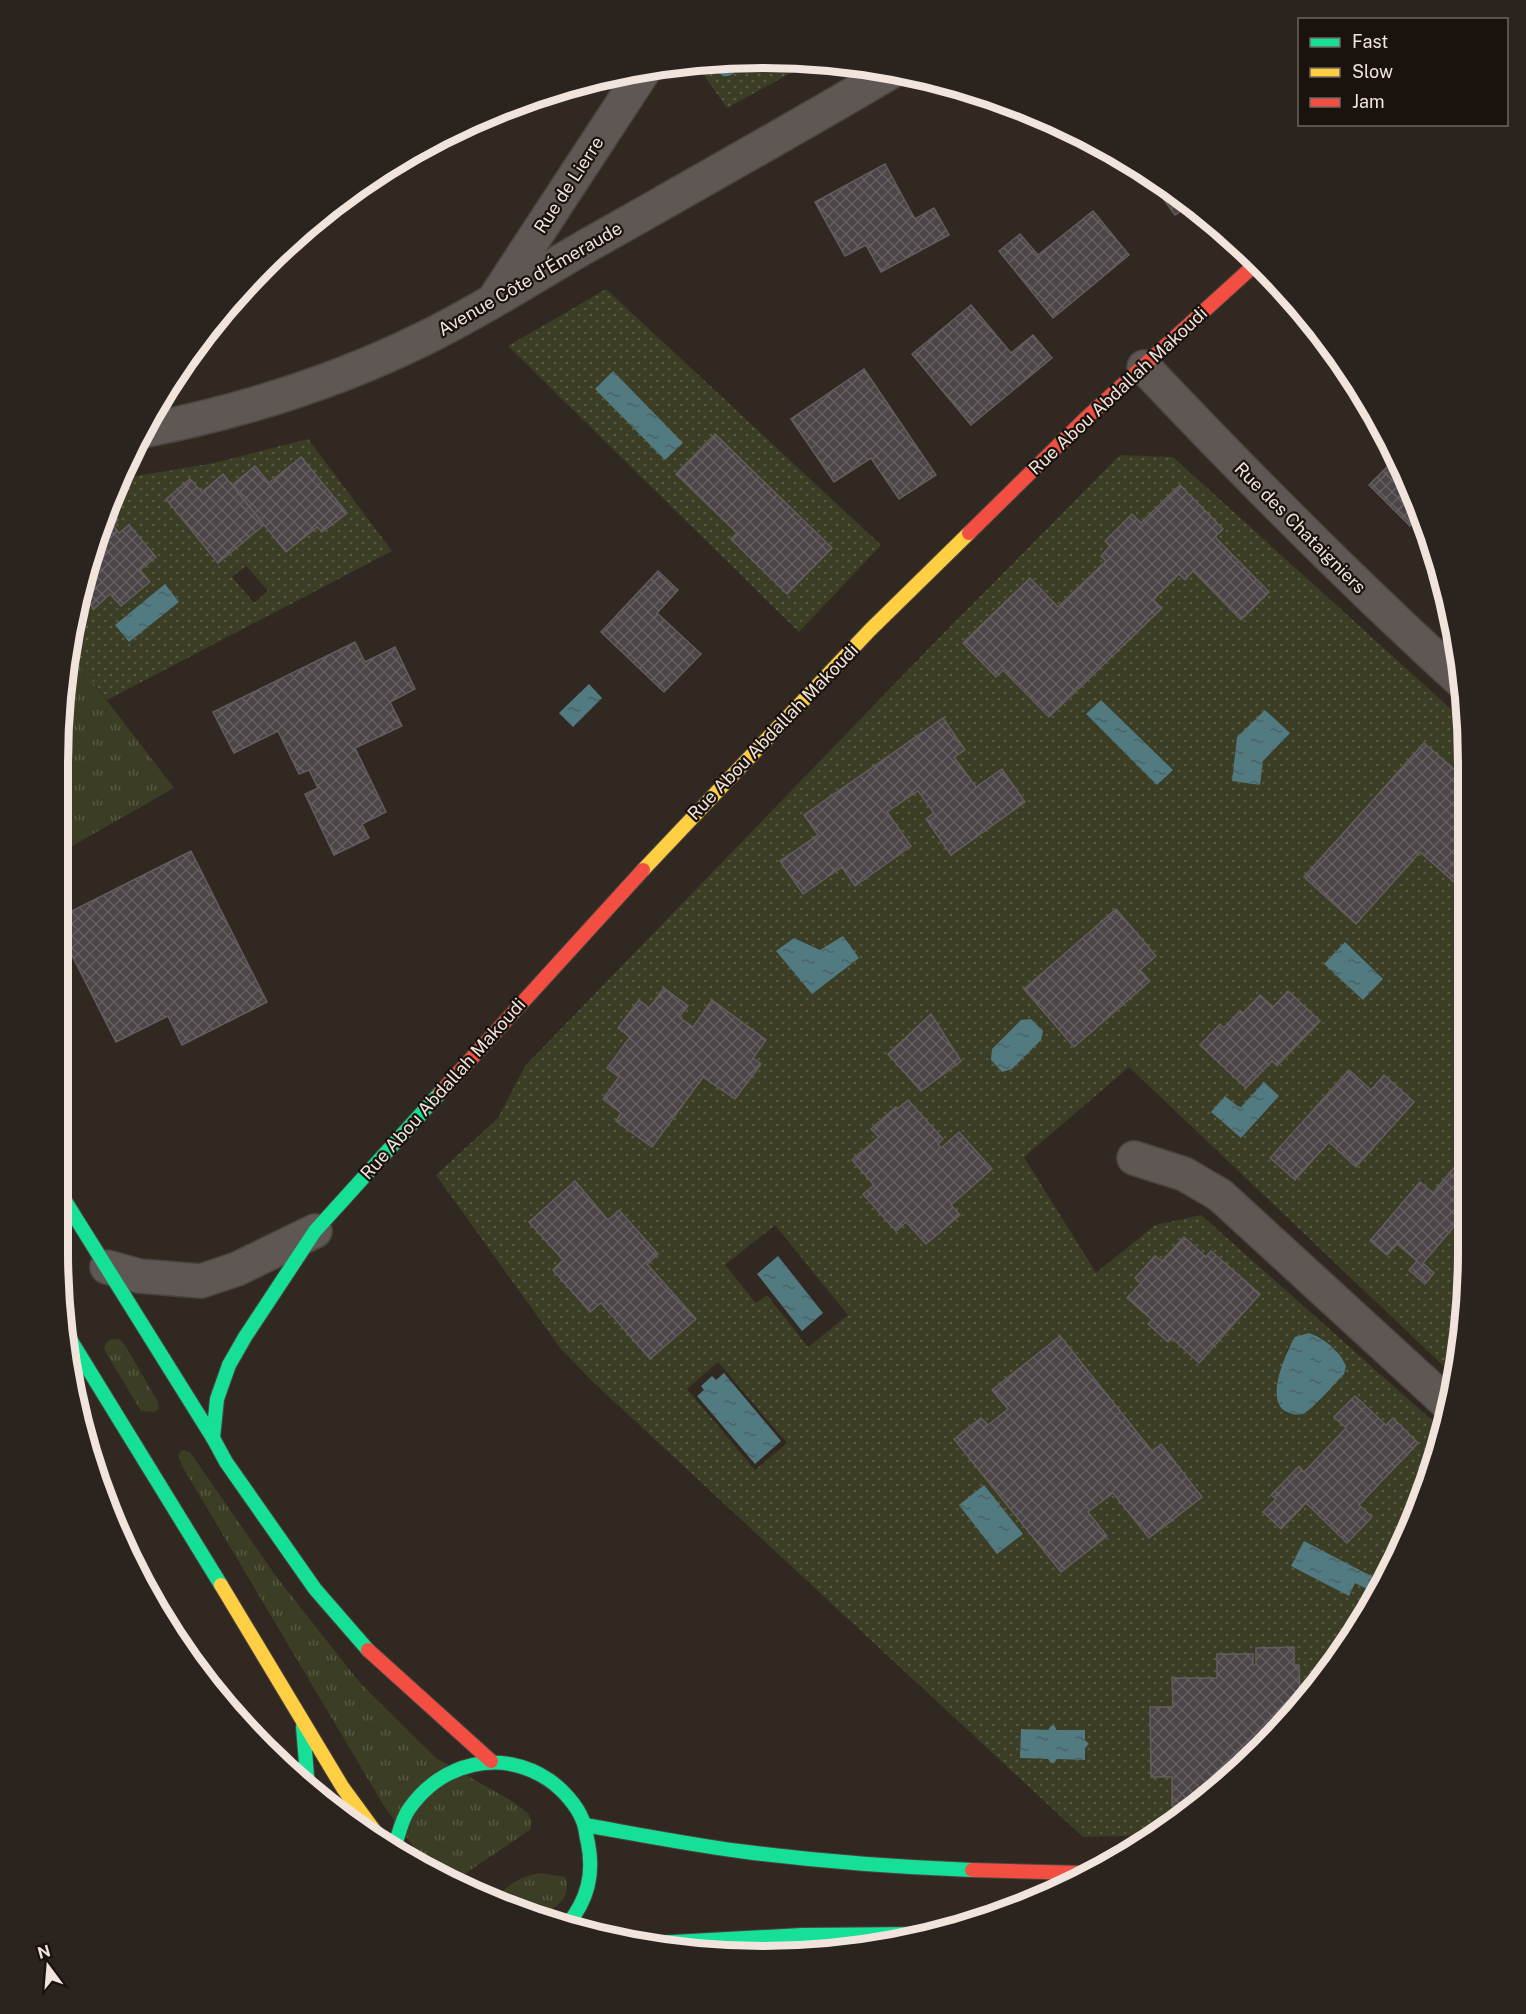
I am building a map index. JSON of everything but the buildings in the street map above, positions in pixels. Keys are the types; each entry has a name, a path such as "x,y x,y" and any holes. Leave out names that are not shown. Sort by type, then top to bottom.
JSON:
{"main road":[{"name":"Rue Abou Abdallah Makoudi","path":"213,1438 217,1400 229,1365 244,1337 315,1231 684,825 870,630 1077,427 1252,268"},
{"path":"68,1205 226,1462 315,1589 366,1648 491,1761"},
{"path":"73,1345 139,1449 343,1788 369,1823"},
{"path":"303,1719 307,1777"},
{"path":"395,1840 398,1827 409,1805 425,1787 445,1773 467,1764 491,1761 515,1764 538,1772 558,1785 573,1803 585,1825 591,1848 591,1871 585,1895 572,1920"},
{"path":"585,1825 737,1850 814,1859 922,1869 1075,1873"},
{"path":"679,1942 802,1935 892,1934"}],"street":[{"name":"Avenue Côte d'Émeraude","path":"153,429 240,409 325,381 426,338 881,78"},
{"name":"Rue de Lierre","path":"493,301 638,79"},
{"name":"Rue des Chataigniers","path":"1144,367 1302,531 1453,674"},
{"path":"1134,1158 1184,1174 1220,1195 1442,1399"},
{"name":"Rue Abou Abdallah Makoudi","path":"107,1267 139,1276 201,1281 237,1269 315,1231"}],"green space":[{"path":"739,69 799,69 727,108 701,71 738,72"},
{"path":"606,289 881,545 799,632 508,346","holes":["715,434 831,548 787,594 731,540 737,533 676,474"]},
{"path":"308,439 392,551 107,700 75,659 87,600 94,608 110,594 121,606 149,583 140,570 156,556 129,525 119,533 113,525 118,520 113,514 129,477 214,463","holes":["255,466 269,483 346,513 322,532 317,527 286,552 264,525 218,563 166,499 190,479 202,492 223,474 232,485","246,566 268,591 254,603 232,577"]},
{"path":"1120,455 1173,457 1457,714 1458,773 1424,743 1304,877 1356,923 1420,852 1458,886 1458,1163 1433,1193 1420,1183 1370,1241 1387,1255 1397,1244 1417,1261 1409,1271 1425,1284 1434,1273 1423,1263 1458,1224 1457,1296 1448,1370 1129,1067 1024,1157 1096,1273 1155,1225 1201,1215 1437,1424 1422,1475 1387,1559 1365,1599 1315,1674 1300,1693 1299,1665 1294,1665 1294,1647 1256,1648 1256,1665 1217,1678 1172,1678 1173,1707 1150,1707 1151,1777 1172,1777 1172,1806 1182,1806 1139,1836 1083,1837 592,1381 561,1349 436,1175 498,1118 525,1066 939,638","holes":["1180,485 1223,529 1215,537 1269,592 1241,619 1193,571 1185,579 1179,574 1153,600 1161,608 1049,717 1003,670 996,676 963,643 1029,578 1058,607 1106,561 1101,556 1132,514 1141,523","1101,700 1172,770 1158,785 1086,715","1265,710 1289,734 1263,761","943,718 965,749 954,757 976,787 1002,769 1025,802 951,854 926,819 934,813 918,791 887,812 911,847 856,886 842,867 803,894 780,861 818,835","1115,910 1156,955 1140,970 1149,981 1074,1047 1024,989","794,938 820,950 777,951","664,988 687,1005 679,1017 693,1027 712,1001 766,1040 753,1058 761,1064 735,1099 703,1077 652,1147 616,1121 621,1113 619,1077 607,1068 630,1037 619,1028 639,1000 649,1008","1288,991 1320,1021 1278,1065 1272,1061 1246,1088 1200,1045 1220,1024 1224,1028 1260,995 1273,1007","931,1014 961,1061 921,1091","1349,1070 1371,1090 1384,1076 1414,1102 1357,1166 1329,1142 1296,1180 1270,1158","908,1100 943,1139 938,1144 941,1148 959,1133 951,1205 959,1214 906,1222 896,1231 863,1194 874,1185 879,1137 871,1128 895,1107 897,1109","575,1182 608,1220 620,1211 658,1254 647,1264 696,1319 650,1359 601,1303 589,1312 553,1270 563,1260 529,1222","775,1225 848,1315 808,1347 767,1295 756,1303 725,1265","1184,1237 1206,1257 1212,1251 1260,1294 1199,1363 1172,1338 1168,1342 1148,1324 1152,1320 1128,1299 1141,1283 1136,1278 1155,1256 1162,1261","1309,1333 1336,1350 1346,1366 1343,1374 1305,1414 1278,1380 1288,1347","1060,1336 1152,1451 1161,1445 1202,1497 1149,1538 1113,1493 1088,1512 1107,1537 1061,1572 954,1439 981,1418 988,1425 1008,1409 993,1390","718,1362 787,1443 755,1470 687,1389","1354,1396 1386,1425 1393,1418 1418,1443 1359,1505 1372,1517 1306,1503 1281,1529 1263,1513 1276,1499 1272,1495 1299,1467 1304,1472 1346,1428 1335,1417","1054,1725 1062,1732 1081,1739 1089,1745 1057,1759 1049,1759 1051,1726"]},
{"path":"75,659 174,788 68,848 69,718"},
{"path":"111,1339 119,1339 125,1345 158,1402 159,1409 154,1412 141,1411 104,1349 106,1343"},
{"path":"182,1450 190,1452 275,1575 360,1683 436,1758 510,1800 528,1813 532,1822 530,1830 460,1877 419,1854 384,1806 182,1466 178,1455"},
{"path":"541,1873 565,1877 567,1890 563,1900 548,1913 499,1895 528,1876"}],"water":[{"path":"715,69 738,69 728,76 720,74"},
{"path":"613,371 683,443 665,460 595,389"},
{"path":"165,584 179,602 129,642 115,625"},
{"path":"589,684 602,698 573,727 559,713"},
{"path":"1101,700 1173,770 1157,785 1086,714"},
{"path":"1265,710 1290,733 1263,761 1260,785 1232,781 1237,737"},
{"path":"843,936 859,958 812,994 776,951 794,938 820,950"},
{"path":"1345,942 1383,979 1363,1000 1324,964"},
{"path":"1031,1019 1043,1031 1041,1040 1012,1069 1002,1072 991,1060 992,1049 1021,1020"},
{"path":"1264,1082 1279,1096 1241,1138 1211,1112 1225,1096 1240,1108"},
{"path":"778,1256 823,1313 802,1331 757,1274"},
{"path":"1309,1333 1331,1346 1346,1366 1344,1374 1312,1407 1298,1415 1285,1411 1279,1405 1277,1386 1287,1353 1295,1337"},
{"path":"724,1373 781,1441 755,1464 697,1396 704,1390 701,1386 712,1376 716,1380"},
{"path":"984,1485 1023,1534 997,1554 959,1505"},
{"path":"1304,1541 1375,1578 1369,1590 1355,1583 1349,1596 1291,1566"},
{"path":"1054,1725 1057,1730 1085,1730 1085,1740 1089,1744 1085,1748 1085,1760 1057,1759 1051,1763 1048,1759 1020,1758 1021,1729 1048,1730"}],"traffic: fast":[{"path":"213,1438 217,1399 229,1365 245,1337 315,1231 440,1093"},
{"path":"68,1206 226,1462 315,1589 368,1650"},
{"path":"74,1345 221,1585"},
{"path":"303,1727 307,1777"},
{"path":"396,1841 409,1809 438,1780 455,1771 473,1765 492,1763 512,1764 531,1770 549,1780 564,1793 577,1809 585,1826 590,1854 590,1876 585,1896 571,1920"},
{"path":"585,1825 768,1855 972,1870"},
{"path":"679,1942 802,1935 892,1934"}],"traffic: slow":[{"path":"643,870 870,630 969,533"},
{"path":"221,1585 343,1788 369,1823"}],"traffic: jam":[{"path":"969,533 1085,419 1252,268"},
{"path":"440,1093 643,870"},
{"path":"368,1650 491,1761"},
{"path":"972,1870 1075,1873"}]}
